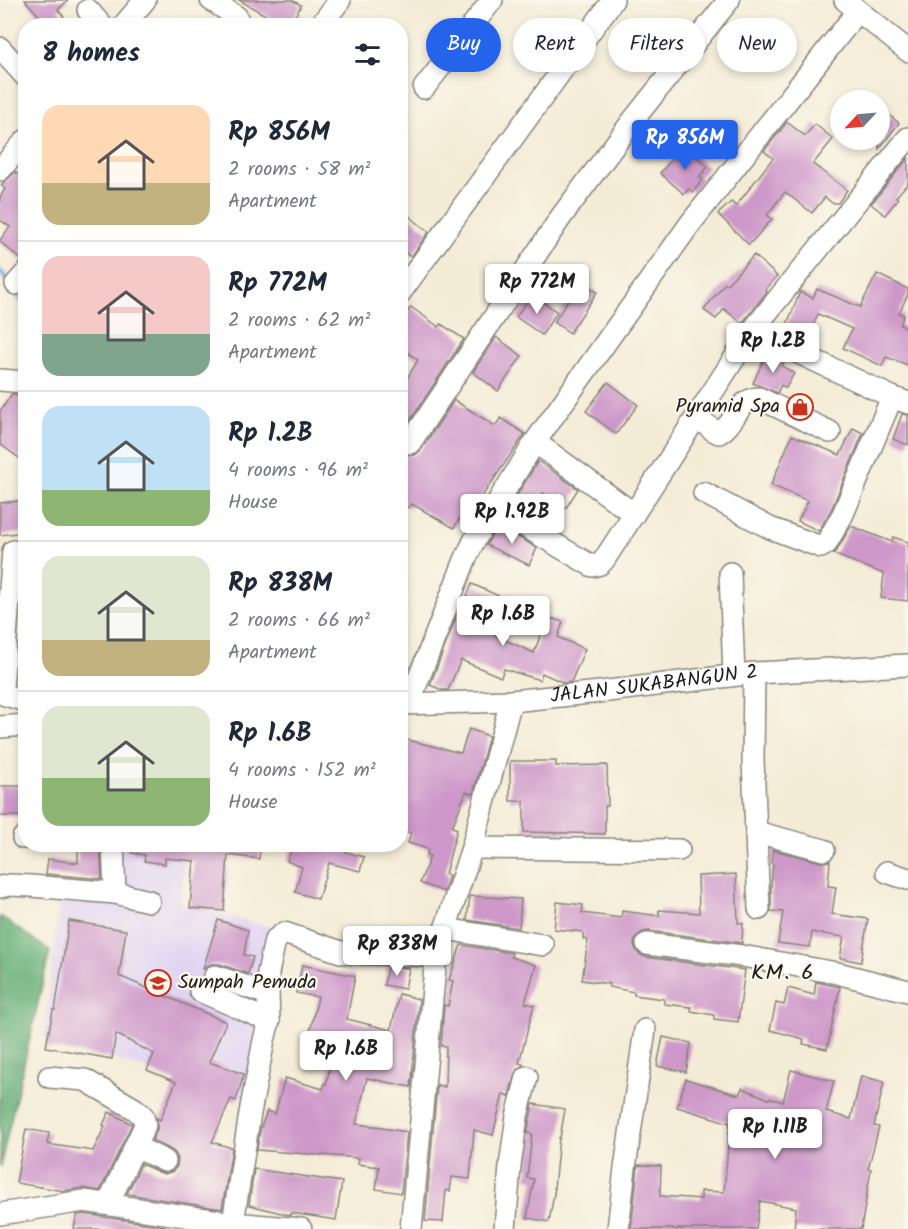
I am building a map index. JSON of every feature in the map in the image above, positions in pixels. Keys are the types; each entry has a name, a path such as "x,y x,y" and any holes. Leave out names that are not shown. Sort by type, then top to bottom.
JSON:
{"street":[{"path":"130,18 145,0"},
{"path":"211,0 237,17"},
{"path":"326,18 340,0"},
{"path":"424,88 492,0"},
{"path":"408,282 613,0"},
{"path":"410,442 561,217 634,119 729,0"},
{"path":"408,697 474,541 536,442 690,224 852,5 908,51"},
{"path":"0,48 18,68"},
{"path":"494,508 592,566 600,564 752,332 908,138"},
{"path":"0,170 18,154"},
{"path":"704,493 770,528 821,547 826,544 843,514 900,400 752,332"},
{"path":"0,380 18,381"},
{"path":"697,417 719,433 725,429 745,402 759,398 830,432"},
{"path":"536,442 634,514"},
{"path":"13,551 2,688 5,695 18,699"},
{"path":"730,573 753,760 759,909"},
{"name":"JALAN SUKABANGUN 2","path":"408,704 511,701 744,674 908,665"},
{"path":"411,1229 436,956 472,848 511,701"},
{"path":"0,727 18,726"},
{"path":"756,832 824,850"},
{"path":"472,848 679,850"},
{"path":"113,852 116,893"},
{"path":"887,872 908,879"},
{"path":"0,887 32,886 116,893 149,901"},
{"path":"445,929 543,945"},
{"path":"232,1226 250,1113 269,1021 268,973 275,940 284,933 344,953 436,956"},
{"path":"647,944 742,956 837,973 908,991"},
{"path":"268,994 208,984 269,1021"},
{"path":"618,1229 645,1030"},
{"path":"49,1077 85,1080 143,1116 145,1125 108,1204"},
{"path":"505,1229 517,1116 527,1077"},
{"path":"136,1147 165,1161"},
{"path":"0,1214 84,1201 232,1226 301,1229"}],"shaded area":[{"name":"Sumpah Pemuda","path":"120,852 186,852 180,904 275,928 244,1100 44,1037 60,893 121,901"}],"green space":[{"path":"0,916 50,951 0,1167"}],"building":[{"path":"25,0 68,0 58,10 65,18 41,18"},
{"path":"239,0 292,0 301,5 294,18 271,18"},
{"path":"890,116 899,123 890,135"},
{"path":"787,122 805,136 815,124 830,136 830,143 813,164 847,190 838,203 832,203 825,197 812,213 785,192 767,215 772,219 749,245 718,214 731,202 736,206 773,158 764,151"},
{"path":"684,146 708,167 699,177 703,179 693,192 689,189 684,194 660,173"},
{"path":"908,158 908,183 885,215 871,204"},
{"path":"15,172 18,174 18,257 0,242 10,227 0,220 0,197 5,189 1,185"},
{"path":"408,215 429,232 411,257 408,255"},
{"path":"754,255 777,276 742,323 724,309 716,319 704,310 725,283 727,284"},
{"path":"877,274 908,289 899,313 904,315 900,325 908,328 908,365 886,357 882,366 843,348 852,329 818,314 810,334 787,324 800,292 813,298 817,289 860,307"},
{"path":"580,281 597,292 570,333 554,322"},
{"path":"532,294 557,312 542,335 516,317"},
{"path":"411,307 439,327 441,324 464,339 408,423 408,377 418,360 408,353 408,311"},
{"path":"496,337 522,356 498,391 473,372"},
{"path":"767,352 785,360 782,366 794,373 786,388 781,385 777,393 753,383"},
{"path":"608,382 638,405 616,434 586,411"},
{"path":"12,394 18,394 18,457 0,444 0,411"},
{"path":"454,400 495,426 501,418 525,434 476,505 470,501 454,528 412,504 408,507 408,455 415,455 421,450"},
{"path":"902,414 908,415 908,445 893,439"},
{"path":"853,428 863,433 832,508 819,531 798,521 808,501 771,485 792,435 840,455"},
{"path":"538,461 578,489 566,508 543,493 530,514 512,503"},
{"path":"18,501 18,533 0,535 0,503"},
{"path":"498,525 537,548 529,565 486,545"},
{"path":"851,526 892,542 893,537 908,542 908,601 881,598 884,574 833,554"},
{"path":"472,584 499,596 483,630 534,653 547,617 563,622 558,637 585,649 571,682 564,683 542,673 540,680 504,669 501,677 461,660 448,690 430,685 464,597 466,598"},
{"path":"469,729 489,736 473,794 466,792 452,827 457,829 445,874 449,875 444,892 420,883 430,856 427,855 428,849 408,843 411,833 408,832 408,740 461,753"},
{"path":"510,761 556,761 556,766 607,765 608,806 605,806 605,834 524,832 524,801 510,801"},
{"path":"0,786 18,786 18,816 0,816"},
{"path":"773,850 821,862 830,861 828,886 836,887 832,914 868,919 861,962 840,958 844,937 812,932 810,947 778,943 783,912 771,911"},
{"path":"78,852 100,852 102,879 46,874 48,859 78,863"},
{"path":"260,852 259,859 228,855 224,911 190,908 194,861 165,858 165,864 144,861 145,855 132,853"},
{"path":"291,852 347,852 364,857 360,871 329,863 318,899 295,892 302,867 287,861"},
{"path":"736,874 738,923 743,923 742,943 649,931 637,936 634,943 639,954 645,957 745,970 738,1022 714,1019 714,1015 691,1011 691,1007 664,1004 664,999 634,995 634,992 609,987 609,984 582,980 588,940 583,939 583,932 554,929 557,902 583,905 582,913 621,918 622,911 659,916 659,910 699,913 698,876"},
{"path":"470,896 521,899 519,928 467,920"},
{"path":"218,920 248,930 244,955 253,957 248,974 219,964 212,964 203,969"},
{"path":"69,921 126,930 119,976 226,1022 209,1062 244,1074 236,1101 231,1099 212,1142 232,1148 222,1209 127,1194 141,1164 165,1174 173,1171 177,1166 178,1159 175,1153 152,1140 157,1130 157,1118 160,1120 176,1082 147,1070 154,1054 116,1034 112,1059 46,1047 53,1010 55,1010"},
{"path":"461,945 512,953 511,957 536,965 525,1003 534,1005 519,1063 523,1065 515,1073 509,1096 503,1094 493,1135 474,1130 470,1179 452,1177 450,1191 446,1190 443,1222 425,1221 437,1085 445,1087 446,1047 441,1046 444,1005 448,1006 453,981 449,980"},
{"path":"302,965 355,976 347,1019 391,1030 399,994 419,999 411,1087 367,1078 356,1124 407,1132 401,1193 376,1189 379,1167 358,1164 359,1158 257,1150 260,1130 267,1111 275,1114 285,1078 323,1089 326,1084 333,1055 306,1049 318,997 296,993"},
{"path":"387,967 409,968 405,989 384,985"},
{"path":"816,982 840,987 827,1049 803,1044 804,1039 770,1030 776,1003 784,1005 788,988 814,995"},
{"path":"663,1037 691,1043 686,1072 657,1066"},
{"path":"791,1070 834,1081 826,1112 851,1119 861,1076 884,1082 874,1126 879,1127 868,1169 871,1169 861,1229 794,1229 796,1208 760,1201 756,1229 631,1229 638,1165 661,1166 660,1196 701,1199 701,1191 724,1192 730,1123 677,1107 686,1079 739,1095 742,1088 783,1102"},
{"path":"533,1104 565,1109 559,1138 555,1188 549,1222 527,1218 534,1179 527,1178 532,1134 527,1133"},
{"path":"109,1112 132,1124 100,1191 82,1188 64,1191 16,1183 26,1129 49,1133 47,1144 93,1151"},
{"path":"254,1169 342,1182 336,1220 291,1213 289,1215 249,1205"},
{"path":"84,1214 165,1226 165,1229 74,1229 77,1215"}],"waterway":[{"path":"0,271 18,295"}],"place":[{"name":"Pyramid Spa","path":"800,407"},
{"name":"Sumpah Pemuda","path":"158,983"}],"district":[{"name":"KM. 6","path":"783,973"}]}
